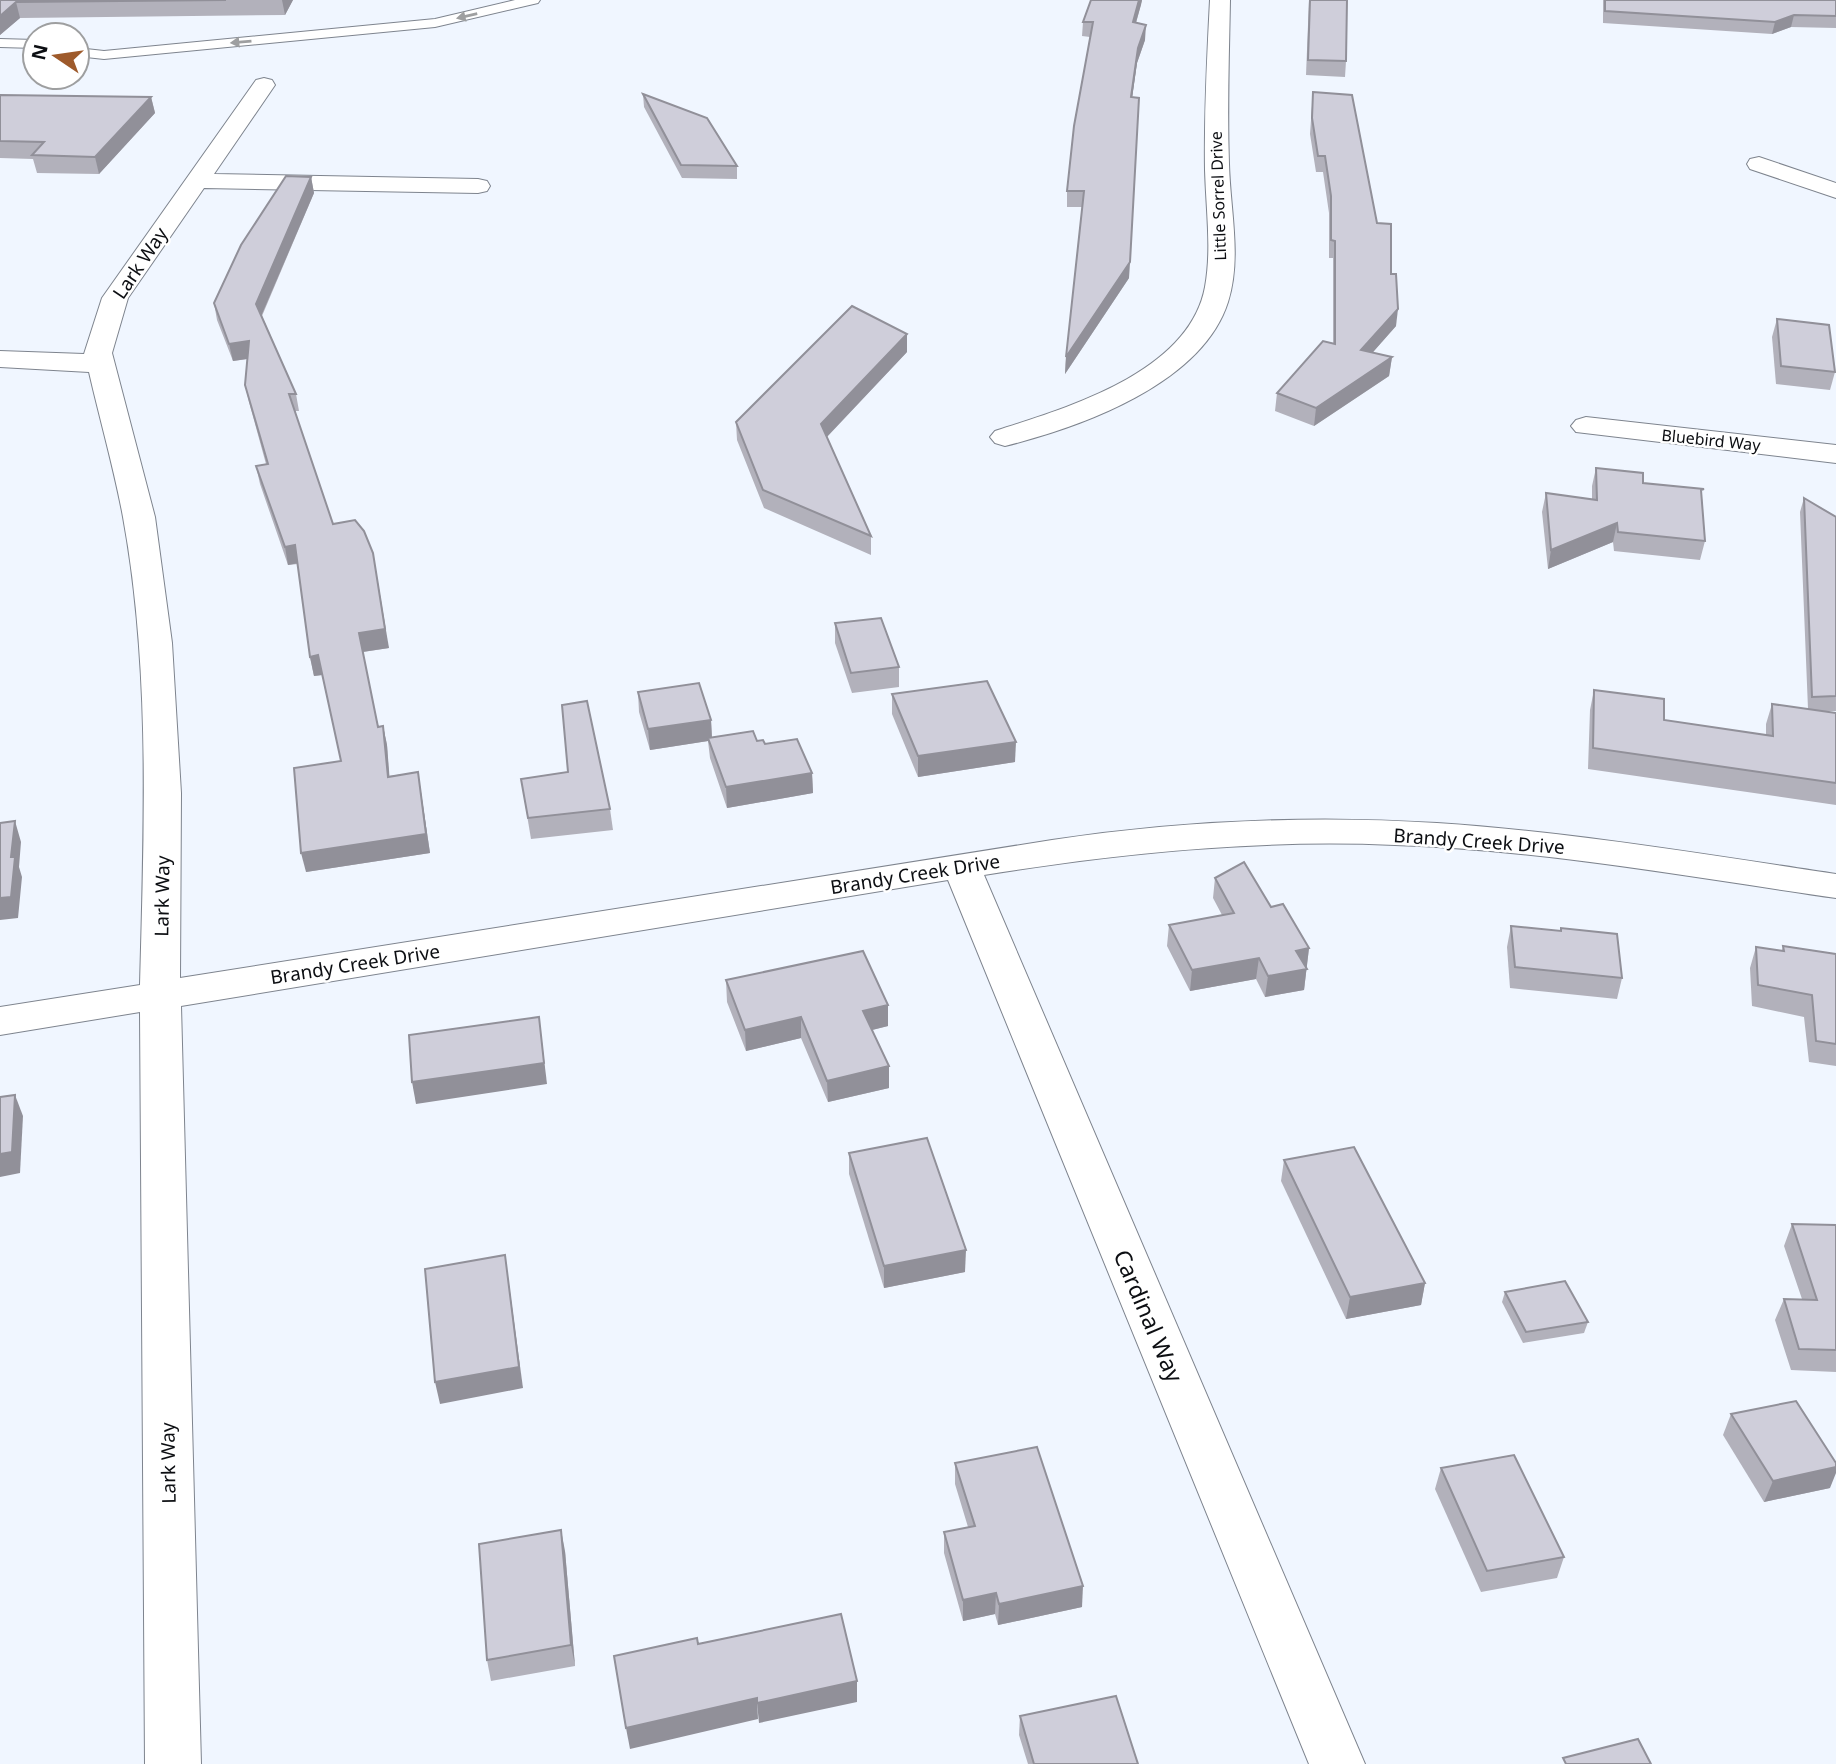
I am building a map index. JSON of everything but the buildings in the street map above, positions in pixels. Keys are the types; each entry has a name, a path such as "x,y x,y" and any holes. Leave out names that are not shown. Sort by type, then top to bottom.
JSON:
{"street":[{"name":"Little Sorrel Drive","path":"1004,437 1067,418 1112,398 1149,377 1201,329 1214,304 1220,274 1216,128 1220,0"},
{"name":"Lark Way","path":"173,1764 160,995 163,793 155,643 139,517 98,353 115,298 133,268 198,181 264,85"},
{"path":"1759,164 1836,191"},
{"path":"198,181 478,186"},
{"path":"0,359 22,358 99,364"},
{"name":"Bluebird Way","path":"1586,426 1836,454"},
{"name":"Brandy Creek Drive","path":"0,1021 961,866 1107,844 1223,835 1316,832 1434,835 1554,845 1836,886"},
{"name":"Cardinal Way","path":"961,866 1337,1764"}],"lane":[{"path":"91,54 104,55 410,26 533,0"},
{"path":"0,43 21,44"}]}
